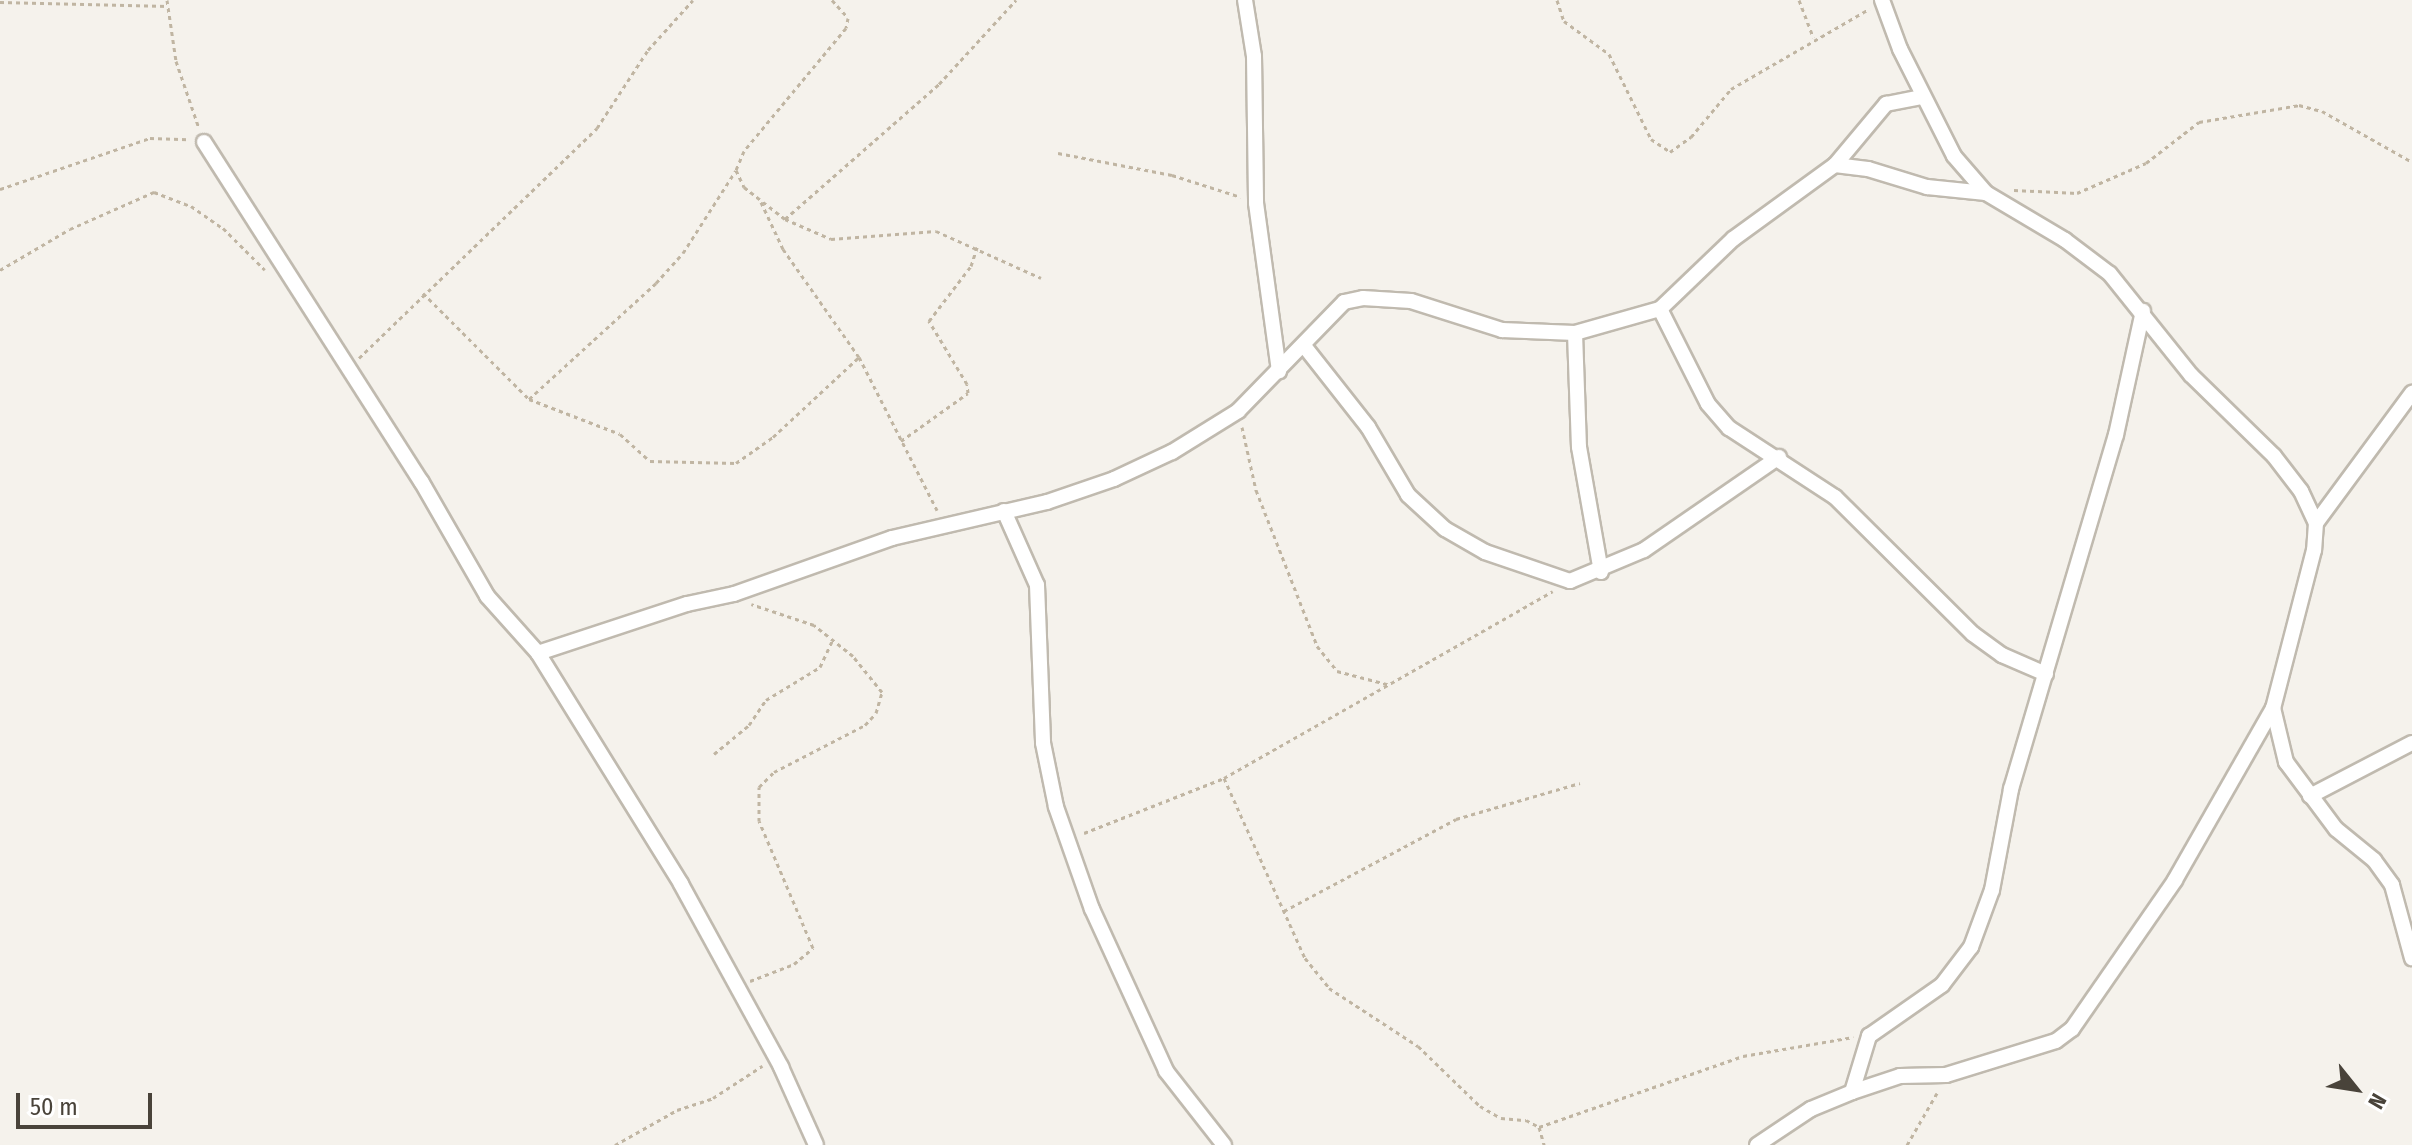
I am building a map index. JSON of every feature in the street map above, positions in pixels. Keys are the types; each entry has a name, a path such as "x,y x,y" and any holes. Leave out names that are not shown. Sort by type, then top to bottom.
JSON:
{"street":[{"path":"1245,0 1254,56 1256,203 1279,371"},
{"path":"1882,1 1922,97 1954,156 1986,193 2076,248 2110,274 2143,311 2191,375 2274,456 2301,491 2316,523"},
{"path":"538,653 687,604 734,594 879,542 946,528 1114,479 1172,452 1238,411 1305,347 1330,313 1363,298 1411,301 1502,330 1575,333 1660,309 1733,239 1835,165 1886,104 1922,97"},
{"path":"204,142 421,481 487,596 538,653 681,884 775,1058 816,1145"},
{"path":"1835,165 1868,169 1927,187 1986,193"},
{"path":"1660,309 1708,404 1729,428 1779,457 1835,497 1973,634 2002,655 2046,674"},
{"path":"1852,1092 1869,1036 1942,985 1971,947 1992,890 2011,789 2116,435 2143,311"},
{"path":"1575,333 1579,447 1601,572"},
{"path":"1305,347 1368,427 1408,495 1445,529 1485,552 1570,581 1601,572 1644,550 1779,457"},
{"path":"1757,1145 1811,1109 1852,1092 1900,1076 1946,1075 2056,1041 2072,1029 2175,880 2273,708 2305,590 2316,523 2410,400"},
{"path":"1004,511 1037,585 1043,743 1067,839 1092,909 1166,1071 1224,1145"},
{"path":"2273,708 2286,762 2310,796 2392,885 2412,958"},
{"path":"2310,796 2412,743"}],"path":[{"path":"0,189 150,138 204,142 176,61 167,0"},
{"path":"348,370 423,293 597,128 648,50 693,0"},
{"path":"529,399 665,273 736,170 744,151 846,28 848,18 832,0"},
{"path":"785,219 939,84 1016,0"},
{"path":"1557,0 1564,21 1609,54 1651,139 1670,152 1691,137 1731,89 1813,38 1882,1"},
{"path":"1799,0 1813,38"},
{"path":"0,2 168,6"},
{"path":"1986,193 2077,193 2146,163 2199,122 2299,105 2322,111 2412,162"},
{"path":"1058,153 1172,175 1256,203"},
{"path":"736,170 744,187 761,202 785,219 831,239 936,231 1041,278"},
{"path":"0,270 139,194 154,192 191,206 223,228 274,279"},
{"path":"761,202 783,249 859,357 946,528"},
{"path":"900,442 968,393 929,321 971,266 977,247"},
{"path":"423,293 529,399 620,434 650,461 689,459 720,465 749,457 859,357"},
{"path":"1238,411 1256,490 1317,646 1337,671 1390,685"},
{"path":"1067,839 1224,778 1570,581"},
{"path":"734,594 759,610 800,617 833,639 876,681 882,692 876,713 847,737 774,772 759,787 756,800 759,821 813,948 794,964 736,986"},
{"path":"714,754 749,725 766,700 820,667 833,639"},
{"path":"1224,778 1305,958 1329,988 1418,1046 1480,1106 1501,1118 1526,1120 1539,1127 1544,1145"},
{"path":"1284,911 1456,819 1580,783"},
{"path":"1539,1127 1743,1056 1831,1037 1869,1036"},
{"path":"615,1145 677,1110 713,1098 775,1058"},
{"path":"1907,1145 1946,1075"}]}
